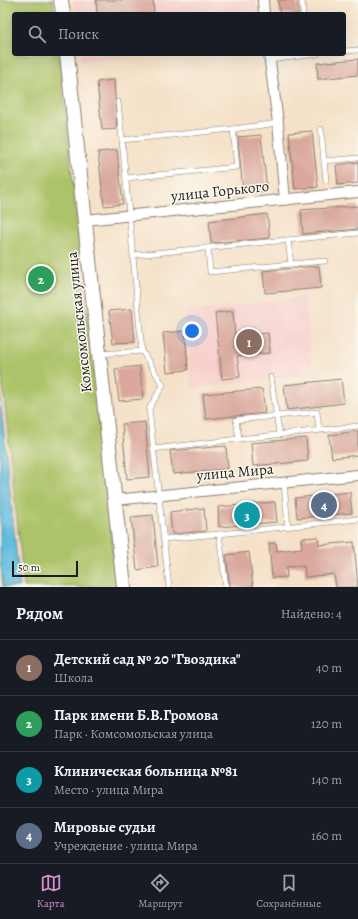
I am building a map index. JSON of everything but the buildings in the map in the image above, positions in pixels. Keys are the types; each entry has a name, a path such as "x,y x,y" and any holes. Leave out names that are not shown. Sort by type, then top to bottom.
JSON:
{"main road":[{"path":"61,0 62,12"},
{"name":"Комсомольская улица","path":"67,56 124,587"}],"street":[{"path":"263,0 264,12"},
{"path":"269,57 278,123 285,200"},
{"name":"улица Горького","path":"85,220 358,192"},
{"name":"улица Мира","path":"114,500 157,494 358,475"}],"lane":[{"path":"302,0 303,12"},
{"path":"346,51 358,50"},
{"path":"269,57 288,56"},
{"path":"118,102 134,255 142,352 163,385 150,409 157,494 169,587"},
{"path":"122,140 278,123"},
{"path":"126,178 237,167 233,129"},
{"path":"321,130 326,180"},
{"path":"324,161 358,158"},
{"path":"134,255 358,233"},
{"path":"288,240 291,264"},
{"path":"208,248 210,272 325,261"},
{"path":"100,354 142,352"},
{"path":"271,377 279,434"},
{"path":"239,439 236,420 317,412 319,430"},
{"path":"153,449 358,426"},
{"path":"284,483 288,527"},
{"path":"163,539 358,520"},
{"path":"219,534 226,587"}],"shaded area":[{"path":"73,0 255,0 257,12 75,12"},
{"path":"80,56 128,56 81,61"},
{"path":"305,297 313,374 192,388 185,311"}],"green space":[{"path":"0,0 53,0 54,12 12,12 12,56 59,56 117,587 24,587 0,359"}],"water":[{"path":"0,395 20,587 3,587 0,559"}],"place":[{"name":"Парк имени Б.В.Громова","path":"41,279"},
{"name":"Детский сад № 20 \"Гвоздика\"","path":"249,342"},
{"name":"Мировые судьи","path":"324,505"},
{"name":"Клиническая больница №81","path":"247,515"}]}
